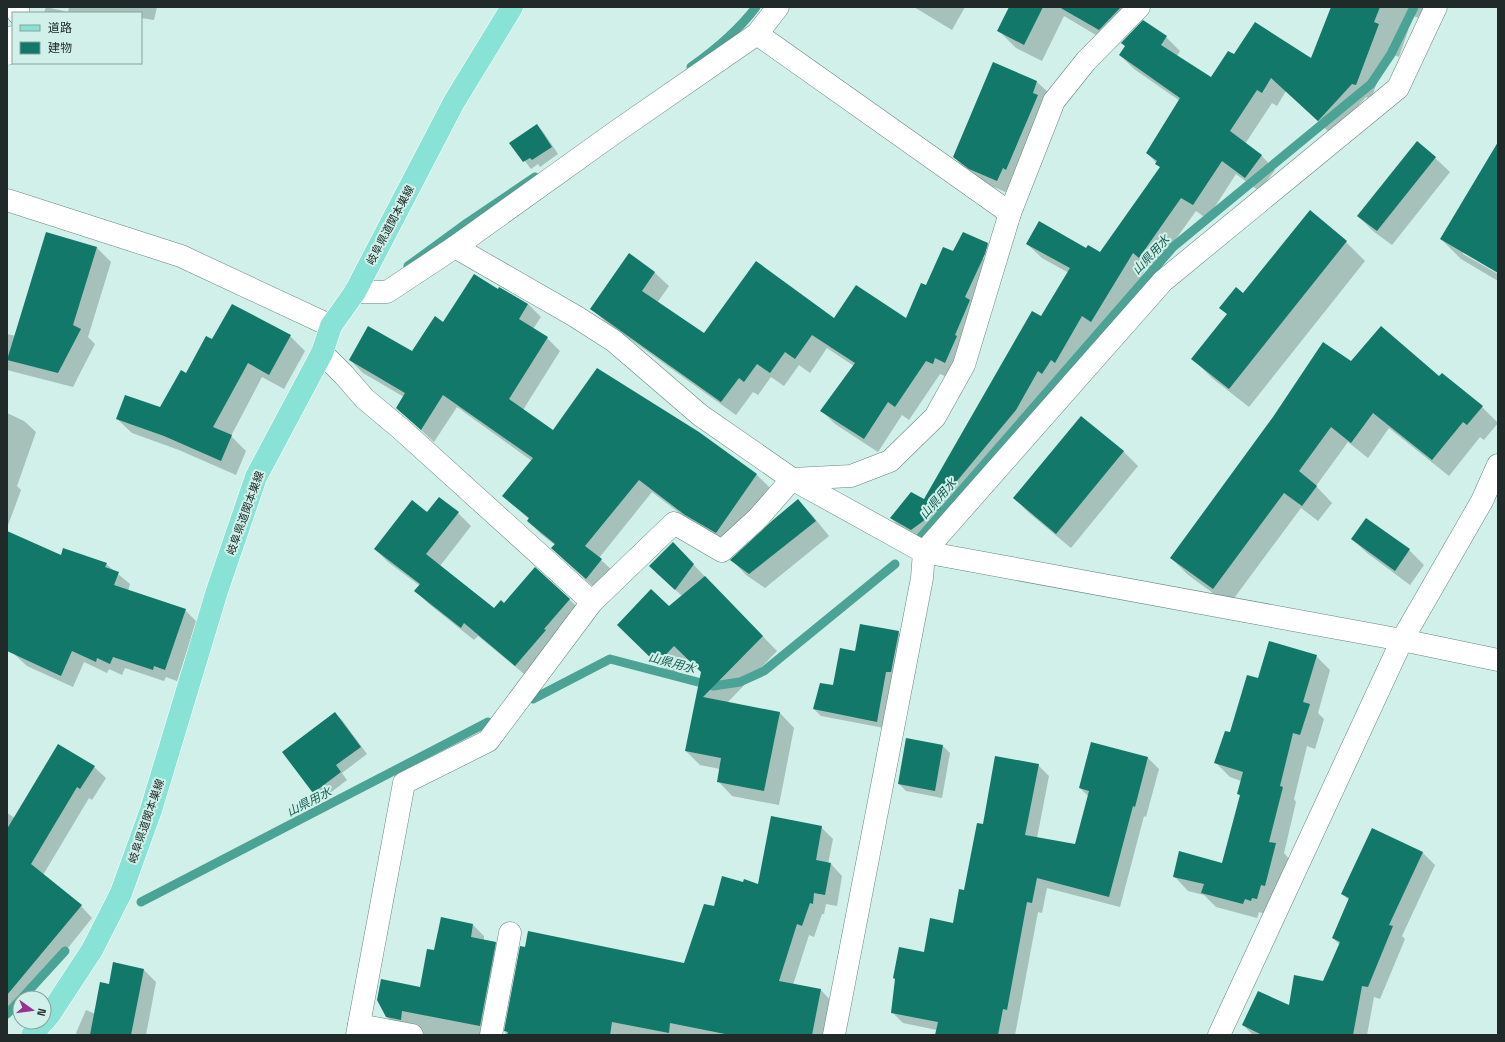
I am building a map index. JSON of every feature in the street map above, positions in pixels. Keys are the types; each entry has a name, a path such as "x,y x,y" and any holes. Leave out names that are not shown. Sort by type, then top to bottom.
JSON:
{"main road":[{"name":"岐阜県道関本巣線","path":"52,1008 92,950 122,893 151,810 217,591 256,477 322,353 331,326 354,292 454,102 512,7"}],"street":[{"path":"354,292 387,292 455,247 757,34 778,7"},
{"path":"412,1035 358,1030 404,783 488,741 592,602 674,523 722,551 758,518 792,479 851,476 890,461 935,417 964,365 1010,213 1054,101 1086,61 1139,7"},
{"path":"834,1035 922,578 924,552 1163,281 1398,88 1436,7"},
{"path":"757,34 1010,213"},
{"path":"7,54 12,40"},
{"path":"7,200 181,256 331,326"},
{"path":"455,247 575,316 614,341 700,415 792,479 924,552 1402,640 1498,660"},
{"path":"322,353 365,399 401,429 592,602"},
{"path":"1219,1035 1402,640 1482,501 1498,465"},
{"path":"491,1035 510,933"}],"building":[{"path":"1009,7 1043,7 1024,45 997,31"},
{"path":"1059,7 1121,7 1099,30"},
{"path":"1331,7 1380,7 1374,22 1379,24 1356,85 1352,84 1318,121 1271,78 1262,93 1257,90 1230,131 1262,155 1245,178 1222,161 1193,205 1181,198 1139,258 1133,253 1091,322 1082,316 1055,363 1051,360 1042,374 1038,371 1016,410 937,505 941,508 911,530 890,518 911,492 924,499 1032,311 1041,316 1070,268 1026,244 1039,221 1086,248 1088,245 1100,252 1160,167 1155,164 1157,161 1146,153 1180,98 1119,55 1125,46 1121,43 1143,20 1167,36 1161,45 1211,77 1228,51 1234,54 1255,22 1311,58"},
{"path":"993,62 1037,81 1033,93 1038,95 1006,170 1003,168 997,181 969,169 953,157"},
{"path":"537,124 552,147 532,160 530,158 523,162 509,143"},
{"path":"1417,141 1436,157 1377,231 1357,216"},
{"path":"1498,142 1498,273 1440,239"},
{"path":"1310,210 1347,241 1229,389 1191,359 1227,314 1219,308 1236,287 1243,293"},
{"path":"46,232 97,247 73,325 81,329 58,373 7,360"},
{"path":"963,232 988,243 985,254 965,297 970,300 945,363 935,358 933,364 926,361 895,407 888,402 864,439 820,411 855,363 812,335 795,359 785,352 770,373 757,364 744,382 739,378 721,402 590,309 629,253 655,272 642,291 704,333 756,261 834,318 856,285 906,318 921,283 926,285 943,247 953,251"},
{"path":"474,274 498,289 499,287 528,304 519,319 548,337 509,399 553,430 597,368 699,432 757,474 716,533 685,515 639,480 585,546 602,559 586,579 551,548 555,544 527,521 529,518 502,496 533,458 443,395 421,430 396,408 405,393 349,360 368,326 412,351 435,316 443,322"},
{"path":"232,304 291,335 269,375 248,363 213,427 232,435 221,461 164,436 116,419 125,395 160,407 181,370 186,373 206,336 212,339"},
{"path":"1381,326 1439,376 1442,373 1483,406 1467,425 1463,422 1432,460 1373,413 1351,443 1331,427 1299,471 1317,486 1302,506 1284,493 1213,589 1170,558 1273,417 1323,342 1351,361"},
{"path":"1081,416 1124,451 1056,534 1013,498"},
{"path":"439,497 459,512 426,554 494,608 501,600 504,603 535,567 570,599 515,666 464,623 461,628 414,591 420,584 374,549 412,500 427,512"},
{"path":"798,499 816,521 749,574 730,560 773,520"},
{"path":"1366,518 1410,549 1395,571 1351,539"},
{"path":"7,531 61,555 63,548 107,563 105,567 119,572 114,585 186,609 165,670 154,666 153,670 113,657 110,664 97,658 96,662 72,651 61,676 7,651"},
{"path":"673,542 694,564 675,590 649,566"},
{"path":"705,576 763,636 703,697 780,712 764,791 717,782 721,758 685,751 701,672 674,646 657,664 617,625 651,589 669,606"},
{"path":"860,624 899,631 891,672 886,672 877,722 813,709 820,683 833,685 840,648 855,651"},
{"path":"1269,641 1317,655 1303,702 1310,704 1300,735 1293,733 1280,786 1283,787 1269,842 1276,843 1265,886 1261,885 1257,899 1252,898 1251,901 1245,899 1243,904 1201,893 1204,884 1173,877 1179,851 1222,863 1240,795 1237,794 1243,772 1214,763 1225,731 1230,732 1247,675 1258,678"},
{"path":"335,712 361,747 336,765 341,772 313,793 282,752"},
{"path":"906,738 943,745 935,791 898,784"},
{"path":"1091,742 1148,757 1135,807 1133,806 1109,897 1037,878 1032,903 1027,902 1007,1010 1003,1009 998,1035 935,1035 938,1022 891,1013 895,979 893,978 899,947 924,952 930,918 953,923 959,889 964,890 977,823 983,824 995,756 1039,764 1025,835 1075,844 1089,791 1079,788"},
{"path":"58,744 95,766 80,789 77,787 31,864 82,905 7,995 7,829"},
{"path":"771,816 822,826 816,860 831,863 825,895 814,893 813,904 810,903 802,926 797,924 779,981 821,989 812,1035 730,1035 670,1023 669,1033 612,1022 610,1035 507,1035 508,1032 504,1031 520,946 525,947 528,931 684,963 704,904 714,906 722,876 743,882 744,879 758,884"},
{"path":"1372,828 1423,852 1389,925 1393,926 1368,987 1362,986 1353,1035 1262,1035 1242,1025 1258,991 1289,1005 1294,975 1323,981 1340,942 1332,938 1349,898 1341,894"},
{"path":"441,917 473,924 471,937 496,942 480,1026 402,1011 401,1020 386,1017 377,1000 381,979 420,987 427,949 434,950"},
{"path":"113,962 144,969 131,1035 90,1035 100,982 109,984"}],"waterway":[{"path":"691,67 726,40 756,7"},
{"name":"山県用水","path":"920,538 1173,247 1371,84 1391,54 1414,7"},
{"path":"408,266 467,223 535,177"},
{"name":"山県用水","path":"533,699 610,659 713,686 740,682 764,671 895,564"},
{"name":"山県用水","path":"141,902 488,722"},
{"name":"山県用水","path":"29,990 65,951"},
{"name":"山県用水","path":"7,1014 12,1009"}]}
